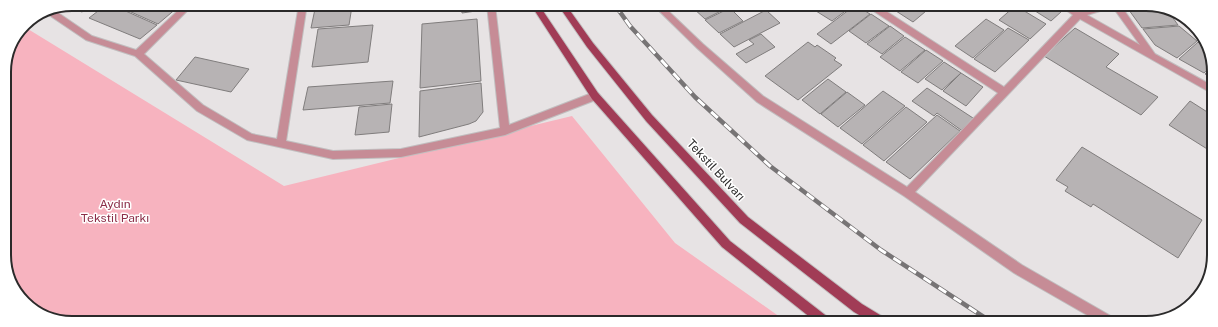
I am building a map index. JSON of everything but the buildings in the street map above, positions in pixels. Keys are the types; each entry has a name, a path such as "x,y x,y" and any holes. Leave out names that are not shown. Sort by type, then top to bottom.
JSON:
{"main road":[{"path":"540,11 595,96 726,244 817,316"},
{"name":"Tekstil Bulvarı","path":"566,11 590,45 650,118 744,220 858,308 871,316"}],"street":[{"path":"138,54 183,11"},
{"path":"281,144 302,11"},
{"path":"492,11 505,131"},
{"path":"663,11 760,99 908,193 1018,269 1100,316"},
{"path":"880,11 1004,92"},
{"path":"1072,11 1207,88"},
{"path":"908,193 1078,15 1091,11"},
{"path":"1120,11 1154,58"},
{"path":"53,14 89,38 138,54 200,108 250,137 333,155 401,153 505,131 595,96"}],"green space":[{"name":"Aydın Tekstil Parkı","path":"29,30 284,186 572,116 675,243 778,316 72,316 52,313 41,308 29,298 19,286 12,267 11,68 13,56 17,45"}],"railway":[{"path":"619,11 630,26 695,97 770,166 881,250 982,316"}]}
